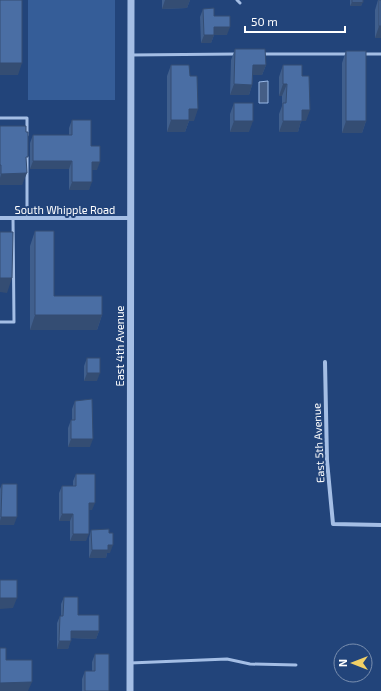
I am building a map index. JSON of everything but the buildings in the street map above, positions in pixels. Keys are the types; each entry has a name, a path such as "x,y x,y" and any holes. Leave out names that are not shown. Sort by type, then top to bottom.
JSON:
{"street":[{"name":"East 4th Avenue","path":"130,691 131,0"},
{"name":"South Whipple Road","path":"0,218 130,218"},
{"name":"East 5th Avenue","path":"325,362 327,461 333,524 381,525"}],"lane":[{"path":"237,0 240,3"},
{"path":"130,55 243,54"},
{"path":"259,54 351,54"},
{"path":"358,54 381,54"},
{"path":"0,118 27,118 27,141"},
{"path":"27,148 27,218"},
{"path":"0,322 14,322 13,218"},
{"path":"130,664 227,658 250,664 296,665"}],"shaded area":[{"path":"28,0 115,0 115,100 28,100"},
{"path":"268,81 268,103 259,103 259,82"}]}
